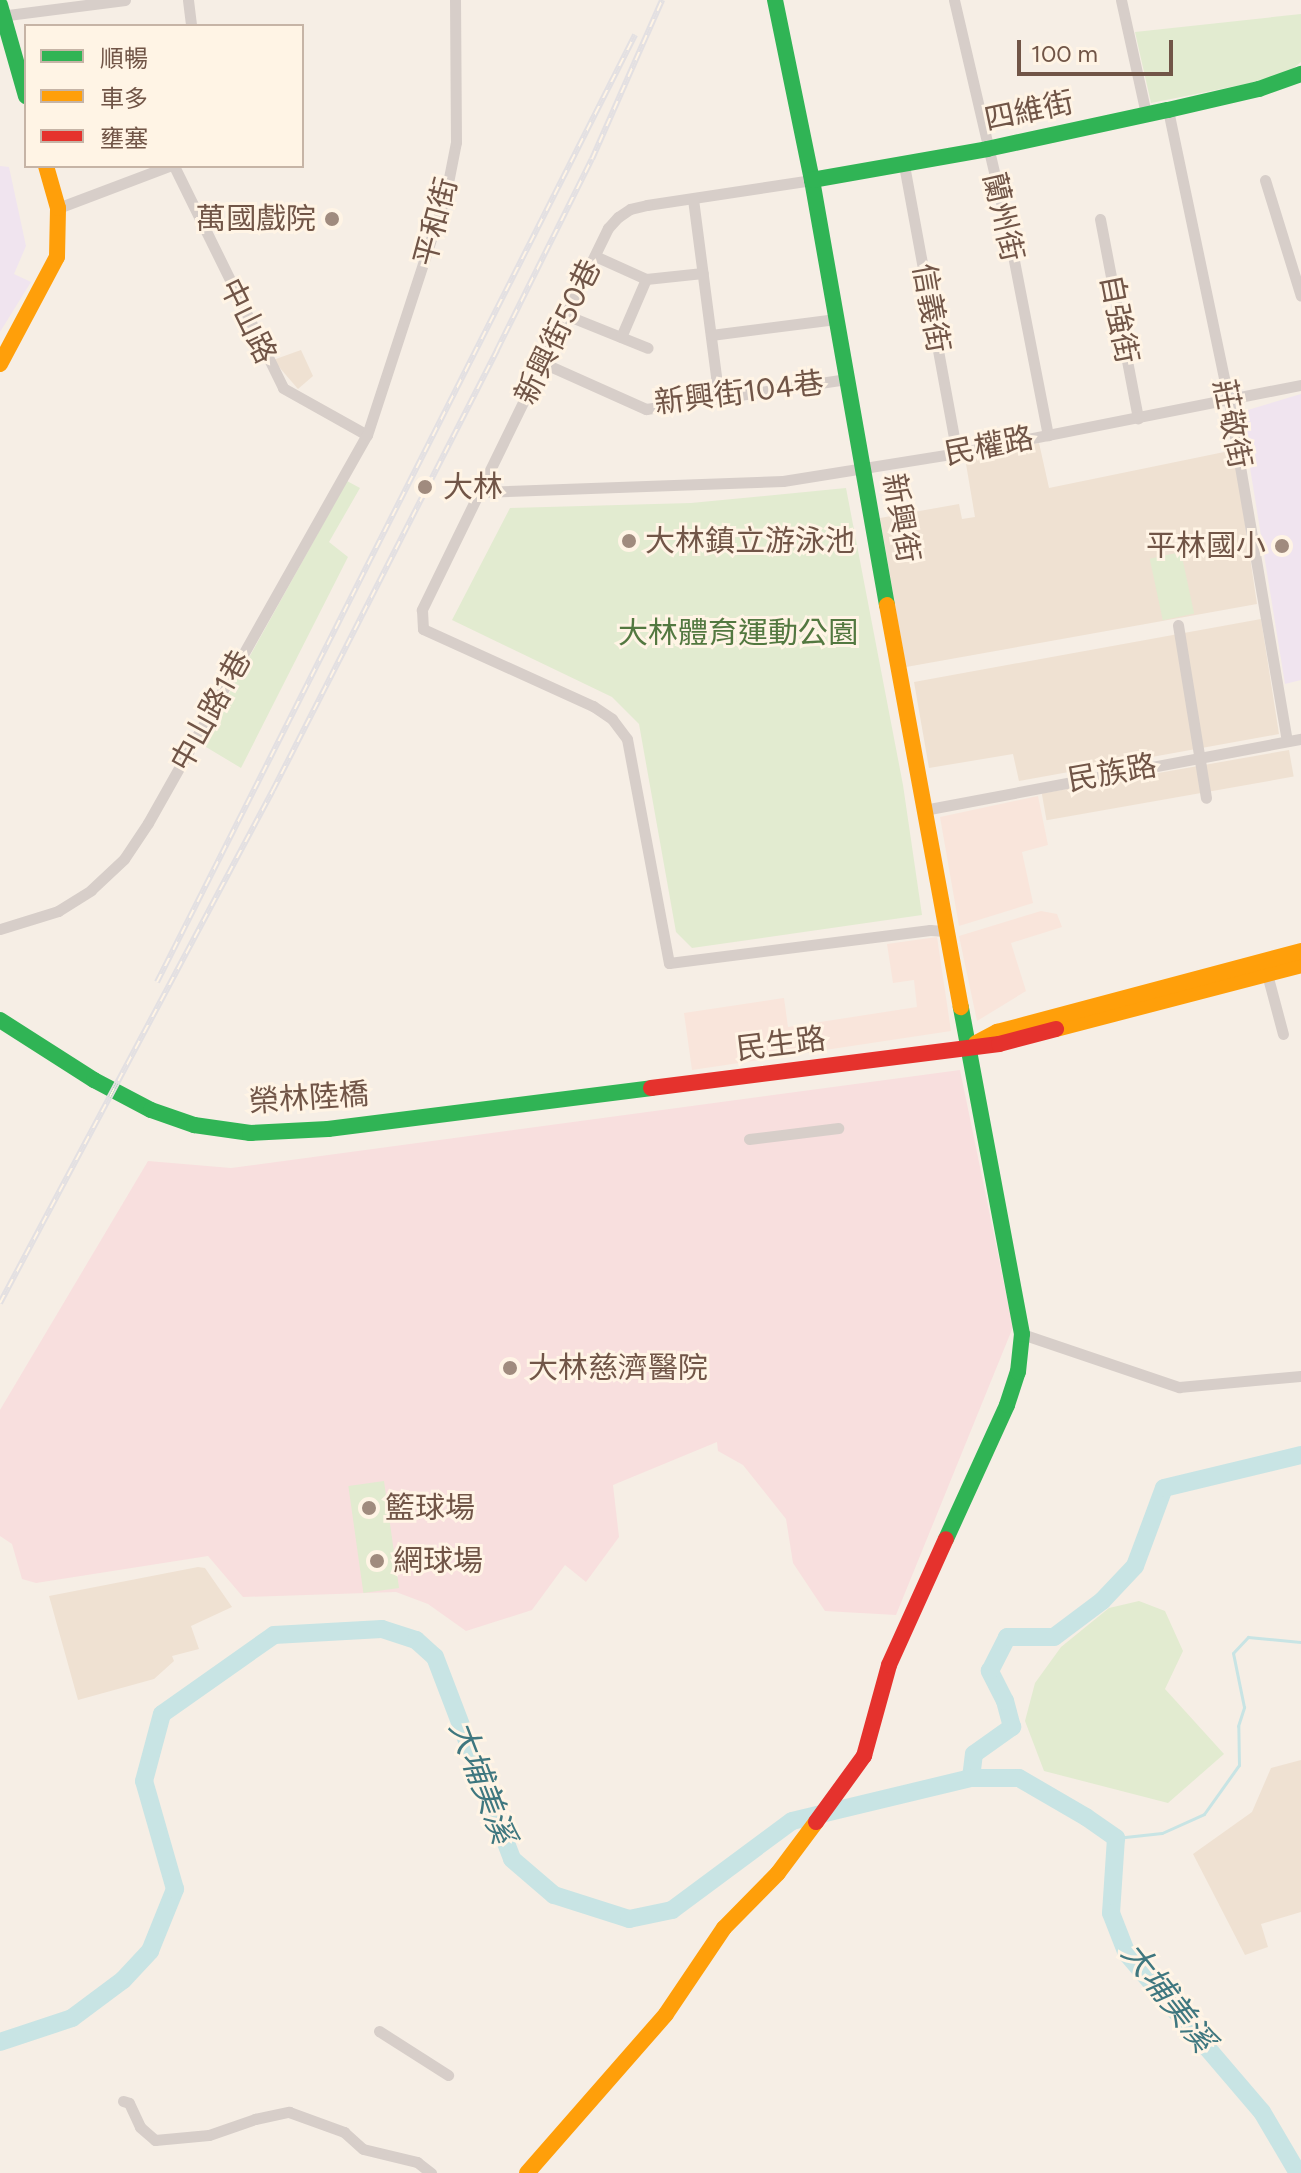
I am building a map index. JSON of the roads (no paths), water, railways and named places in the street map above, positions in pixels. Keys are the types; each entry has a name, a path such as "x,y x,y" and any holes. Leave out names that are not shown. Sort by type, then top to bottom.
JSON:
{"main road":[{"name":"新興街","path":"527,2173 666,2014 724,1928 778,1873 864,1756 889,1665 1007,1405 1018,1372 1022,1334 946,931 812,180 775,0"},
{"path":"1,12 24,89"},
{"name":"四維街","path":"812,180 987,149 1168,110 1259,89 1301,74"},
{"path":"0,364 57,257 58,208 47,168"},
{"name":"民生路","path":"968,1047 997,1032 1301,951"},
{"name":"民生路","path":"601,1094 999,1044 1301,965"},
{"name":"榮林陸橋","path":"0,1020 94,1080 151,1110 194,1125 250,1133 328,1129 601,1094"}],"street":[{"path":"1,12 125,0"},
{"path":"188,0 191,24"},
{"name":"平和街","path":"367,435 446,193 456,142 455,0"},
{"name":"蘭州街","path":"954,0 1010,240 1048,435"},
{"path":"1121,0 1146,114"},
{"name":"莊敬街","path":"1168,110 1229,402 1287,741"},
{"name":"信義街","path":"904,165 957,453"},
{"path":"58,208 167,168"},
{"name":"中山路","path":"173,168 283,388 367,435"},
{"name":"新興街50巷","path":"812,180 630,209 608,228 422,610 423,629 593,706 612,719 627,739 669,963 930,930 946,931"},
{"path":"1265,180 1301,296"},
{"path":"693,199 719,398"},
{"name":"自強街","path":"1100,219 1138,418"},
{"path":"595,256 646,279 703,273"},
{"path":"621,337 646,279"},
{"path":"566,315 648,348"},
{"path":"711,335 836,319"},
{"name":"新興街104巷","path":"543,363 646,409 847,379"},
{"name":"民權路","path":"481,492 783,481 957,453 1229,402 1301,385"},
{"name":"中山路1巷","path":"0,929 58,911 91,890 124,859 367,435"},
{"path":"1178,625 1206,798"},
{"name":"民族路","path":"924,810 1301,739"},
{"path":"1267,974 1283,1034"},
{"path":"749,1139 838,1128"},
{"path":"1022,1334 1179,1387 1301,1376"},
{"path":"379,2031 448,2075"},
{"path":"123,2101 129,2103 140,2127 155,2140 209,2135 255,2119 289,2112 344,2132 363,2149 417,2162 431,2173"}],"waterway":[{"path":"971,1778 974,1754 1012,1727 1005,1701 990,1671 1007,1637 1054,1637 1102,1601 1135,1566 1164,1488 1301,1455"},
{"name":"大埔美溪","path":"0,2042 72,2018 123,1980 150,1951 175,1889 144,1781 162,1714 274,1635 382,1629 416,1640 435,1657 512,1859 554,1895 629,1919 672,1910 792,1821 971,1778 1019,1778 1086,1817 1116,1838 1111,1913 1127,1954 1262,2112 1298,2173"},
{"path":"1116,1838 1162,1833 1204,1814 1239,1765 1238,1726 1244,1707 1233,1653 1248,1637 1301,1642"}],"railway":[{"path":"0,1303 273,790 497,350 592,159 662,0"},
{"path":"157,982 635,35"}],"place":[{"name":"萬國戲院","path":"332,219"},
{"name":"大林","path":"425,487"},
{"name":"大林鎮立游泳池","path":"629,541"},
{"name":"平林國小","path":"1282,546"},
{"name":"大林慈濟醫院","path":"510,1368"},
{"name":"籃球場","path":"369,1508"},
{"name":"網球場","path":"377,1561"}],"park label":[{"name":"大林體育運動公園","path":"738,633"}]}
